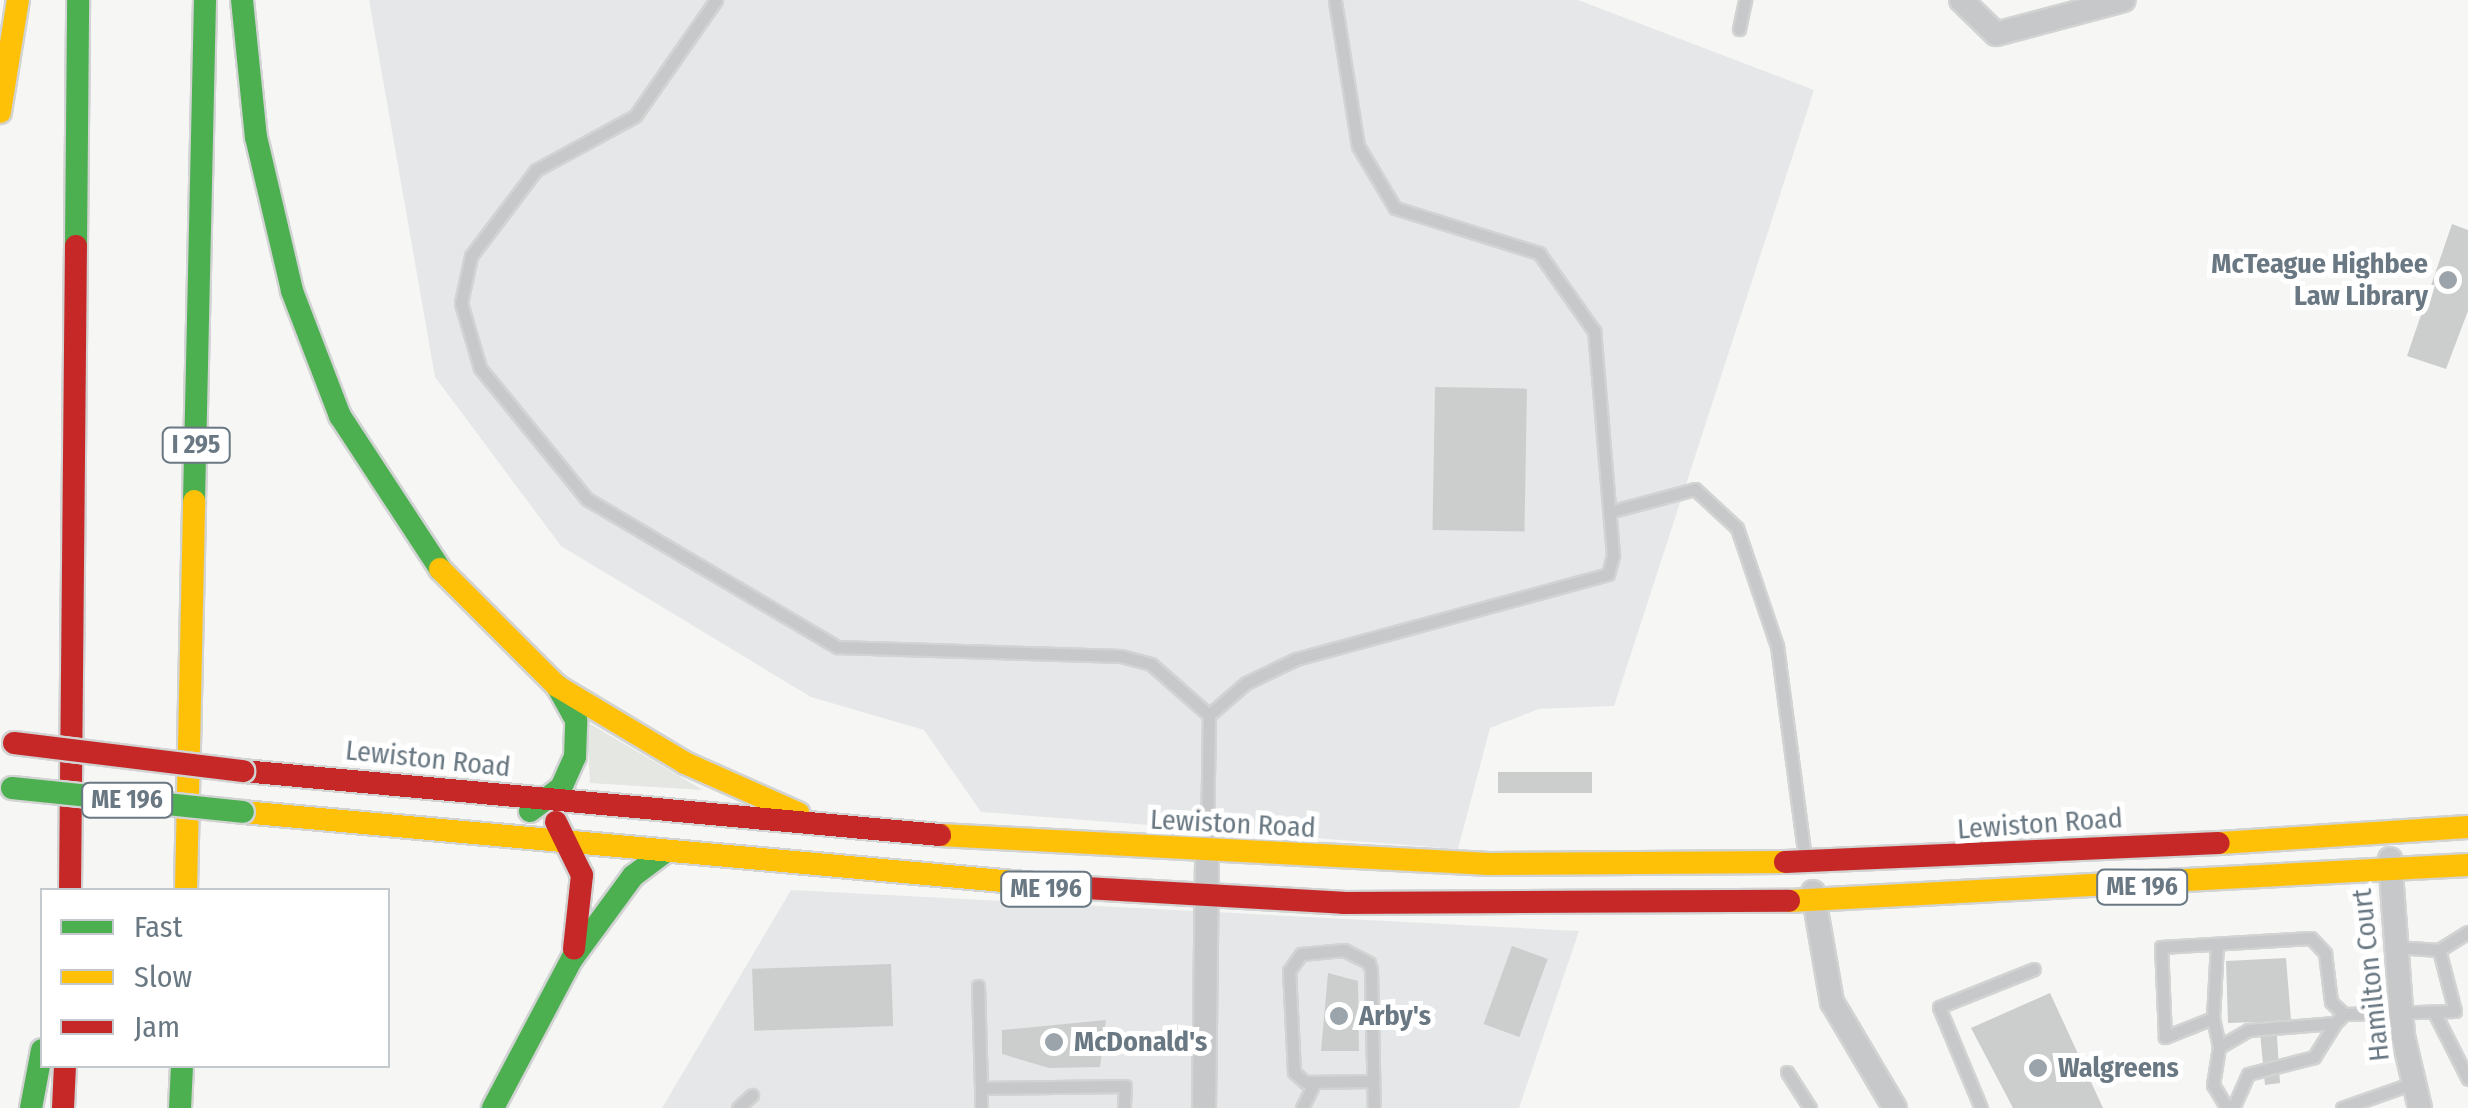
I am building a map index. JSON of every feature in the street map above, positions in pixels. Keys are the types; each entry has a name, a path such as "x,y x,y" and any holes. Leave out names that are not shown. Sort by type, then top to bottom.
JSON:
{"highway":[{"path":"0,112 18,0"},
{"path":"70,888 78,0"},
{"name":"I 295","path":"186,888 205,0"},
{"path":"242,0 271,214 340,416 435,566 557,686 685,763 836,829"},
{"path":"496,833 546,801 568,779 578,744 557,686"},
{"name":"Lewiston Road","path":"7,742 242,772 836,829 1208,855 1806,864 2387,836 2468,827"},
{"name":"ME 196","path":"6,788 665,852 1206,898 1814,900 2391,874 2468,865"},
{"path":"546,801 566,840 583,894 572,959"},
{"path":"493,1108 572,959 633,876 665,852"},
{"path":"31,1108 40,1061"},
{"path":"63,1108 65,1068"},
{"path":"180,1108 182,1068"}],"street":[{"path":"1961,0 1996,34 2124,0"},
{"name":"Hamilton Court","path":"2387,836 2400,1011 2420,1108"},
{"path":"1204,1108 1208,855"},
{"path":"1806,864 1832,1002 1894,1108"}],"lane":[{"path":"716,0 635,116 536,170 471,256 461,303 480,368 587,499 837,647 1121,656 1151,664 1209,716"},
{"path":"1208,855 1209,716 1246,683 1296,659 1608,574 1609,512 1594,331 1539,253 1395,208 1358,146 1334,0"},
{"path":"1739,29 1746,0"},
{"path":"1609,512 1695,489 1737,528 1777,646 1806,864"},
{"path":"2396,947 2439,950 2468,932"},
{"path":"2213,1018 2165,1037 2161,948 2311,938 2325,953 2331,1002 2339,1018"},
{"path":"2217,944 2213,1018 2219,1046 2213,1086 2230,1108 2248,1074 2314,1057 2339,1018"},
{"path":"1373,1082 1314,1083 1294,1072 1290,971 1309,951 1344,950 1369,963 1374,1108"},
{"path":"2219,1046 2248,1030 2400,1011 2462,1009 2439,950"},
{"path":"1981,1108 1939,1007 2034,969"},
{"path":"978,986 982,1108"},
{"path":"2434,1012 2468,1079"},
{"path":"1787,1072 1810,1108"},
{"path":"1302,1108 1314,1083"},
{"path":"2342,1108 2414,1083"},
{"path":"981,1088 1125,1086 1124,1108"},
{"path":"738,1108 752,1094"}],"shaded area":[{"path":"369,0 1578,0 1814,90 1614,706 1539,709 1490,728 1458,849 981,812 924,730 811,697 561,546 435,377"},
{"path":"587,722 703,790 590,783"},
{"path":"791,890 1579,931 1519,1108 662,1108"}],"building":[{"path":"2452,224 2468,230 2468,311 2446,369 2407,356"},
{"path":"1435,387 1527,389 1524,532 1433,530"},
{"path":"1498,772 1592,772 1592,793 1498,793"},
{"path":"1512,946 1548,959 1519,1037 1484,1024"},
{"path":"2286,958 2291,1020 2276,1020 2280,1083 2265,1085 2259,1022 2228,1023 2226,961"},
{"path":"891,964 893,1026 754,1031 752,969"},
{"name":"Arby's","path":"1328,973 1358,981 1359,1051 1321,1051"},
{"name":"Walgreens","path":"2050,993 2103,1108 2013,1108 1971,1028"},
{"name":"McDonald's","path":"1106,1020 1100,1067 1049,1068 1002,1054 1002,1030"}],"traffic: fast":[{"path":"76,246 78,0"},
{"path":"194,501 205,0"},
{"path":"242,0 256,137 292,291 340,416 440,569"},
{"path":"530,811 561,788 575,757 576,720 557,686"},
{"path":"12,788 243,812"},
{"path":"493,1108 572,959 633,876 665,852"},
{"path":"31,1108 40,1061"},
{"path":"180,1108 182,1068"}],"traffic: slow":[{"path":"0,112 18,0"},
{"path":"186,888 194,501"},
{"path":"440,569 557,686 685,763 798,813"},
{"path":"243,812 1068,887"},
{"path":"2219,843 2468,827"},
{"path":"940,835 1489,864 1785,862"},
{"path":"1789,901 2468,865"}],"traffic: jam":[{"path":"70,888 76,246"},
{"path":"14,743 243,771"},
{"path":"243,771 940,835"},
{"path":"556,822 582,875 574,949"},
{"path":"1785,862 2219,843"},
{"path":"1068,887 1343,903 1789,901"},
{"path":"63,1108 65,1068"}],"place":[{"name":"McTeague Highbee Law Library","path":"2448,280"},
{"name":"Arby's","path":"1339,1016"},
{"name":"McDonald's","path":"1054,1042"},
{"name":"Walgreens","path":"2038,1068"}]}
